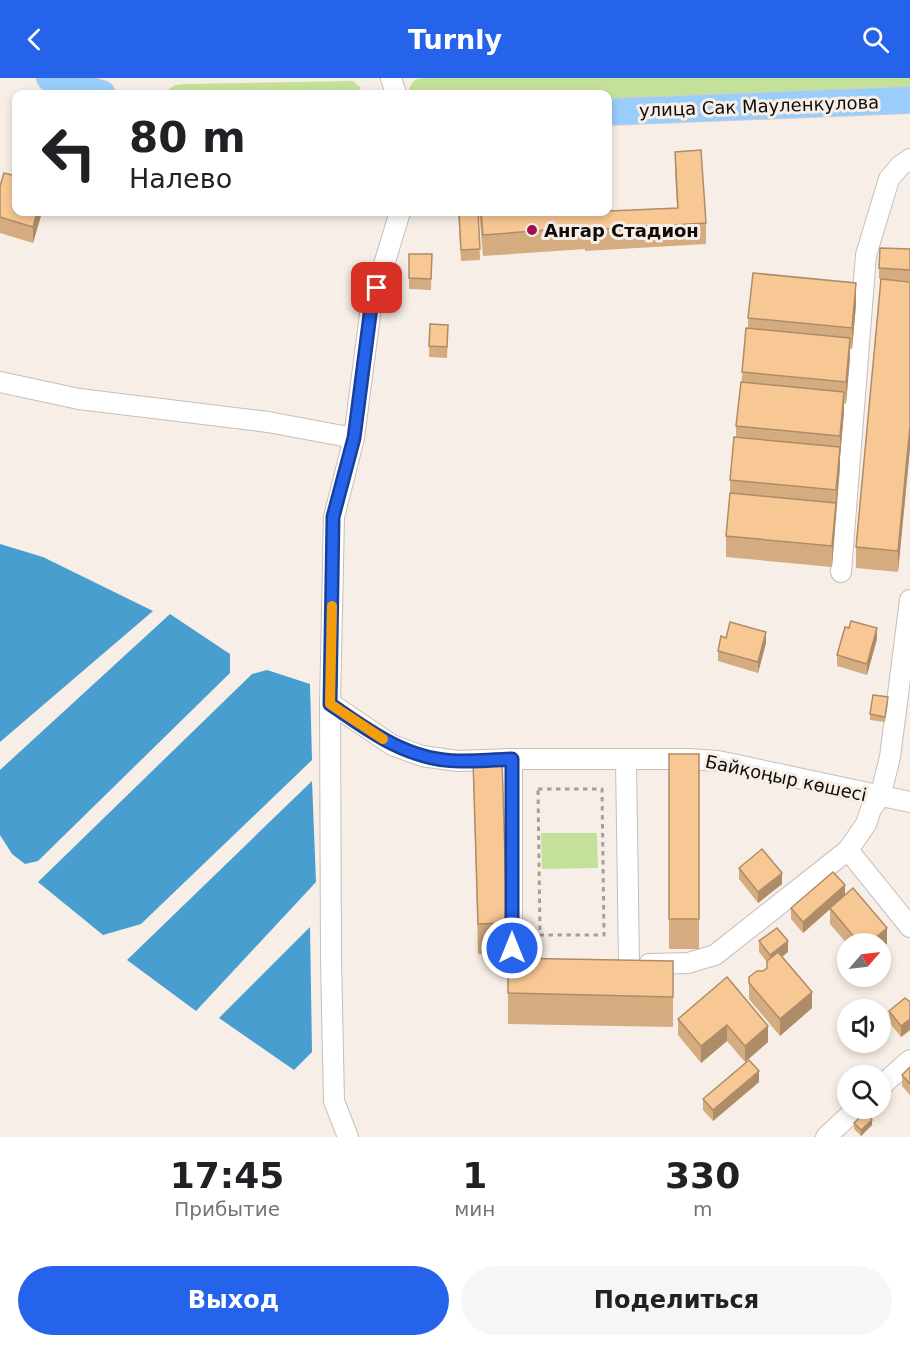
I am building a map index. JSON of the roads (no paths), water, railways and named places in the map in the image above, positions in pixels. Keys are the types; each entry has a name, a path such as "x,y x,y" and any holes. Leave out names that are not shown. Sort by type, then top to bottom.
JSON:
{"main road":[{"path":"50,78 89,90"},
{"name":"улица Сак Мауленкулова","path":"612,112 910,100"}],"street":[{"path":"841,572 866,255 889,179 900,166 910,159"},
{"path":"348,1137 334,1101 330,704 333,517 354,438 371,307 399,216"},
{"path":"0,382 79,399 268,422 354,438"},
{"path":"626,760 622,964 688,963 715,955 848,850 866,824 871,808 880,797 890,758 910,600"},
{"name":"Байқоңыр көшесі","path":"330,704 392,745 422,756 458,761 512,759 718,761 910,802"},
{"path":"512,759 512,964 555,964"},
{"path":"848,850 910,927"},
{"path":"891,1077 910,1060"},
{"path":"826,1137 845,1119"}],"water":[{"path":"0,544 43,557 153,611 0,742"},
{"path":"170,614 230,654 230,673 38,861 25,864 12,854 0,835 0,770"},
{"path":"267,670 310,684 312,760 141,924 103,935 38,882 252,674"},
{"path":"312,781 316,882 196,1011 127,960"},
{"path":"310,927 312,1052 294,1070 219,1018"}],"place":[{"name":"Ангар Стадион","path":"532,230"}]}
